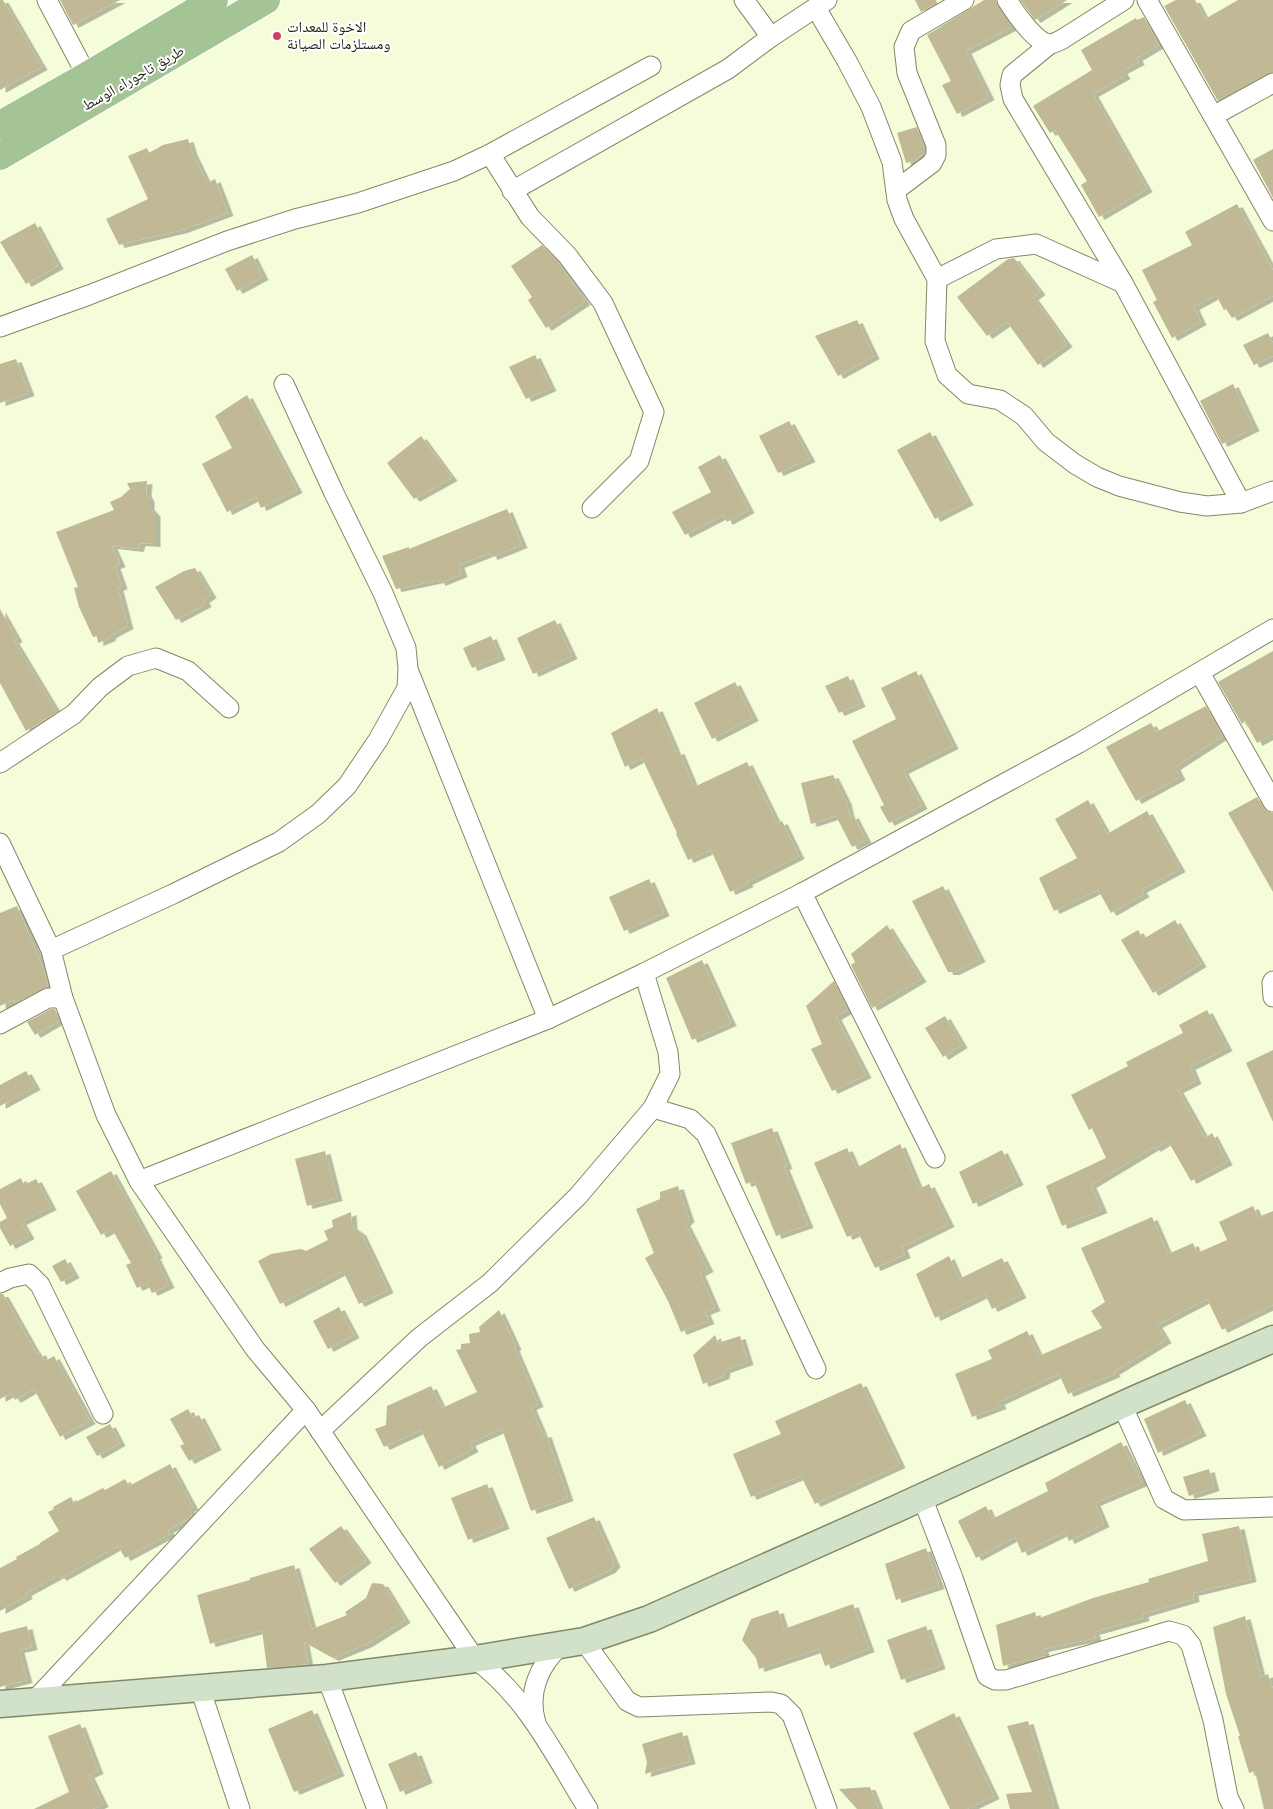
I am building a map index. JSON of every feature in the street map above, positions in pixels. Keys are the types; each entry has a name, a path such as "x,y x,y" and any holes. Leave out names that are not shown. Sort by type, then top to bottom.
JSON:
{"main road":[{"path":"0,125 87,76 214,0"},
{"name":"طريق تاجوراء الوسط","path":"0,156 266,0"}],"street":[{"path":"47,0 87,76"},
{"path":"744,0 771,37"},
{"path":"896,190 932,163 936,155 936,145 907,73 904,47 911,31 964,0"},
{"path":"1007,0 1040,41 1050,44"},
{"path":"1124,0 1061,40 1050,44 1012,76 1010,85 1013,99 1123,283 1242,504"},
{"path":"1147,0 1273,221"},
{"path":"512,191 728,70 771,37 821,4 847,62 871,107 892,162 897,200 904,219 937,279 935,342 947,375 968,394 1000,400 1024,416 1046,442 1074,464 1097,477 1119,486 1180,502 1207,506 1242,504 1273,491"},
{"path":"0,327 89,296 227,241 295,219 358,203 454,171 490,154 651,66"},
{"path":"1213,116 1273,83"},
{"path":"490,154 530,217 567,255 603,303 654,412 639,461 592,508"},
{"path":"937,279 996,249 1036,244 1123,283"},
{"path":"51,950 173,894 279,842 318,814 347,786 378,740 406,688 408,668 406,648 383,593 284,384"},
{"path":"139,1181 548,1019 644,973 802,893 1079,743 1273,629"},
{"path":"0,763 74,714 100,687 128,666 156,658 188,671 229,708"},
{"path":"408,668 548,1019"},
{"path":"1200,672 1273,802"},
{"path":"0,844 51,950 63,998 106,1114 139,1181 255,1349 306,1410 475,1659 504,1682 516,1696 536,1724 588,1809"},
{"path":"802,893 935,1158"},
{"path":"320,1431 419,1338 490,1283 578,1196 653,1108 670,1074 668,1052 644,973"},
{"path":"1273,981 1273,997"},
{"path":"0,1024 48,998 63,998"},
{"path":"653,1108 690,1119 706,1134 816,1368"},
{"path":"0,1283 10,1278 29,1274 40,1285 103,1414"},
{"path":"0,1704 327,1678 475,1659 573,1643 649,1619 1122,1405 1273,1339"},
{"path":"1122,1405 1164,1499 1184,1510 1273,1507"},
{"path":"34,1701 306,1410"},
{"path":"922,1497 987,1676 995,1680 1006,1680 1170,1631 1183,1634 1191,1645 1213,1720 1228,1805"},
{"path":"536,1724 533,1714 533,1701 538,1676 548,1659 573,1643"},
{"path":"573,1643 627,1701 639,1707 771,1702 781,1704 792,1715 827,1809"},
{"path":"327,1678 377,1809"},
{"path":"200,1688 240,1809"}],"building":[{"path":"0,0 3,0 42,67 0,90"},
{"path":"60,0 120,0 73,25"},
{"path":"915,0 936,0 937,3 921,12"},
{"path":"984,0 996,0 1012,27 966,51 989,97 957,114 942,85 951,81 927,35"},
{"path":"1020,0 1067,0 1035,20"},
{"path":"1176,0 1195,0 1205,19 1238,0 1273,0 1273,72 1218,101 1164,6"},
{"path":"1144,17 1159,45 1137,58 1139,62 1122,71 1125,76 1093,94 1147,189 1099,217 1081,185 1087,181 1055,130 1050,133 1033,106 1092,70 1081,50 1136,18 1137,20"},
{"path":"917,127 925,147 925,152 917,160 906,163 897,133"},
{"path":"188,139 207,183 215,179 228,213 182,230 119,245 106,219 148,199 128,156 147,148 149,153 163,145"},
{"path":"1273,149 1273,198 1253,160"},
{"path":"1237,204 1273,270 1273,296 1232,318 1226,309 1224,310 1216,295 1194,307 1201,322 1172,338 1153,302 1157,300 1142,270 1192,245 1185,232"},
{"path":"35,223 58,266 26,284 0,242"},
{"path":"542,245 558,262 585,302 546,328 528,300 532,297 511,266"},
{"path":"252,255 263,277 237,291 225,269"},
{"path":"1014,258 1040,292 1033,297 1067,344 1038,365 1007,322 987,336 957,297 1008,259"},
{"path":"857,320 874,356 838,376 815,336"},
{"path":"1268,333 1273,343 1273,356 1254,365 1243,345"},
{"path":"535,355 551,388 526,399 509,367"},
{"path":"16,359 29,393 0,403 0,364"},
{"path":"1233,384 1254,428 1222,444 1200,401"},
{"path":"247,395 297,490 261,508 256,497 227,512 202,464 232,448 215,416"},
{"path":"789,421 810,459 778,473 759,436"},
{"path":"930,432 968,502 935,519 897,450"},
{"path":"421,436 452,478 414,499 387,463"},
{"path":"720,455 749,510 727,522 724,515 685,535 672,512 711,492 698,467"},
{"path":"147,481 146,493 149,499 149,507 155,514 155,544 140,543 138,549 112,546 120,564 115,566 122,586 118,588 128,626 111,635 110,638 98,643 97,636 93,637 79,607 74,588 78,587 56,532 114,510 110,502 121,497 130,489 127,483"},
{"path":"507,509 522,545 492,557 490,553 459,565 462,574 440,583 439,580 396,589 382,556 409,547 409,549"},
{"path":"195,568 211,595 204,600 206,604 176,620 155,587 184,571"},
{"path":"0,609 17,639 14,641 57,712 26,731 0,683"},
{"path":"555,620 572,656 533,674 517,638"},
{"path":"491,636 500,657 472,668 463,648"},
{"path":"1273,651 1273,734 1257,743 1245,721 1242,724 1218,682"},
{"path":"916,671 953,746 903,771 922,806 889,823 880,807 884,805 852,741 896,719 881,688"},
{"path":"848,676 860,704 839,713 825,686"},
{"path":"735,682 753,718 712,739 694,703"},
{"path":"1206,706 1223,736 1175,767 1180,777 1136,801 1106,747 1151,723 1156,732"},
{"path":"657,708 676,752 679,751 694,787 747,762 777,823 782,821 799,856 730,892 711,850 688,860 642,758 625,767 611,733"},
{"path":"833,775 846,801 850,817 853,815 866,840 852,847 836,816 811,824 801,783"},
{"path":"1257,797 1268,812 1273,813 1273,892 1228,813"},
{"path":"1088,800 1107,834 1147,811 1180,869 1141,890 1144,894 1111,913 1098,890 1054,911 1039,878 1077,858 1055,819"},
{"path":"649,879 664,913 624,931 609,897"},
{"path":"943,886 980,959 954,972 948,972 912,901"},
{"path":"17,906 46,976 48,986 15,1003 14,1000 0,1006 0,913"},
{"path":"1175,920 1201,964 1153,993 1121,940 1138,930 1143,939"},
{"path":"887,925 921,979 872,1008 851,965 855,962 851,954"},
{"path":"702,960 731,1023 692,1040 666,978"},
{"path":"834,981 848,1010 836,1017 866,1075 832,1091 811,1049 822,1044 806,1006"},
{"path":"51,1009 55,1009 59,1021 35,1035 27,1022"},
{"path":"1207,1010 1227,1048 1190,1067 1196,1081 1178,1090 1205,1138 1212,1133 1227,1162 1191,1181 1168,1141 1155,1149 1154,1147 1091,1185 1102,1210 1062,1226 1046,1186 1106,1158 1092,1128 1089,1130 1071,1095 1128,1066 1126,1062 1183,1033 1179,1025"},
{"path":"945,1016 962,1045 943,1057 925,1028"},
{"path":"1273,1050 1273,1122 1246,1063"},
{"path":"26,1071 35,1087 0,1106 0,1085"},
{"path":"772,1128 787,1166 784,1167 808,1225 776,1236 754,1181 746,1184 731,1143"},
{"path":"900,1144 919,1189 929,1184 949,1224 902,1247 905,1255 875,1268 858,1232 847,1237 814,1163 847,1148 856,1168"},
{"path":"1002,1150 1018,1182 973,1204 959,1172"},
{"path":"325,1151 337,1198 307,1206 295,1159"},
{"path":"111,1171 157,1255 155,1256 169,1285 152,1293 147,1283 137,1288 126,1265 131,1263 112,1229 101,1235 76,1191"},
{"path":"21,1178 24,1185 36,1179 51,1207 21,1222 29,1236 10,1246 0,1228 0,1222 7,1218 0,1204 0,1189"},
{"path":"678,1186 689,1219 685,1223 708,1269 700,1273 715,1308 705,1312 709,1321 681,1332 668,1301 645,1258 654,1253 636,1209 660,1199 660,1192"},
{"path":"1253,1206 1258,1217 1273,1211 1273,1305 1222,1330 1207,1299 1157,1325 1166,1340 1114,1372 1115,1374 1068,1394 1059,1374 999,1402 1001,1406 972,1417 955,1374 992,1359 988,1350 1027,1331 1039,1356 1102,1328 1091,1311 1105,1302 1081,1248 1152,1217 1168,1254 1193,1243 1197,1253 1227,1240 1219,1222"},
{"path":"351,1212 352,1226 361,1233 388,1290 359,1304 343,1271 280,1304 258,1261 271,1254 301,1249 306,1251 328,1240 324,1231 333,1227 332,1220"},
{"path":"949,1256 959,1279 1002,1258 1021,1295 992,1309 985,1294 935,1318 916,1274"},
{"path":"65,1259 74,1275 61,1282 52,1266"},
{"path":"0,1294 3,1294 37,1354 40,1352 45,1361 54,1356 90,1421 60,1437 34,1389 15,1400 11,1393 0,1399"},
{"path":"339,1307 354,1335 328,1349 313,1321"},
{"path":"499,1310 516,1347 514,1348 538,1404 531,1407 543,1435 546,1434 568,1498 531,1511 502,1429 470,1443 473,1449 439,1467 421,1430 384,1447 375,1429 386,1425 387,1406 431,1386 442,1408 477,1392 456,1350 461,1349 461,1344 470,1343 469,1334 480,1332 479,1327"},
{"path":"715,1335 718,1343 740,1336 748,1362 725,1370 724,1376 703,1384 693,1355"},
{"path":"861,1383 900,1465 815,1504 801,1476 751,1497 733,1454 781,1434 775,1421"},
{"path":"1185,1400 1201,1433 1158,1453 1144,1419"},
{"path":"188,1409 193,1418 199,1415 216,1447 189,1461 180,1446 184,1444 170,1419"},
{"path":"110,1424 120,1443 97,1456 86,1437"},
{"path":"1121,1442 1142,1483 1095,1503 1104,1524 1069,1541 1065,1532 1022,1553 1015,1537 976,1558 958,1521 986,1506 992,1519 1048,1491 1045,1483"},
{"path":"170,1464 193,1507 189,1509 192,1515 190,1518 168,1530 170,1534 125,1558 118,1546 61,1578 59,1575 26,1593 27,1596 0,1611 0,1568 59,1531 48,1512 54,1509 53,1507 71,1497 74,1503 125,1479 129,1486"},
{"path":"1209,1469 1214,1488 1189,1496 1183,1477"},
{"path":"487,1484 504,1526 468,1540 451,1498"},
{"path":"594,1517 615,1564 610,1570 569,1589 546,1538"},
{"path":"341,1526 366,1560 335,1583 309,1549"},
{"path":"1239,1526 1251,1579 1193,1593 1194,1599 1143,1614 1144,1618 1094,1632 1096,1638 1043,1649 1045,1656 1003,1666 996,1625 1035,1612 1037,1619 1093,1598 1149,1582 1148,1579 1208,1561 1202,1534"},
{"path":"926,1548 939,1586 896,1600 885,1564"},
{"path":"294,1565 312,1629 347,1615 345,1612 366,1598 372,1583 383,1584 405,1620 367,1644 333,1658 304,1642 308,1664 267,1668 262,1630 210,1644 197,1595"},
{"path":"853,1604 869,1649 825,1666 819,1649 759,1669 756,1658 742,1640 751,1619 778,1610 784,1629"},
{"path":"1245,1616 1261,1677 1268,1674 1273,1689 1273,1809 1264,1809 1255,1771 1249,1773 1238,1736 1240,1736 1226,1694 1213,1627"},
{"path":"27,1626 32,1647 19,1650 27,1680 0,1687 0,1633"},
{"path":"926,1626 940,1666 901,1680 887,1640"},
{"path":"312,1710 339,1773 294,1792 268,1729"},
{"path":"954,1713 994,1796 967,1809 950,1809 913,1733"},
{"path":"1028,1721 1055,1809 1010,1809 1006,1794 1032,1792 1007,1726"},
{"path":"80,1724 98,1771 89,1775 103,1804 93,1809 34,1809 69,1792 48,1736"},
{"path":"682,1732 690,1761 645,1774 647,1762 642,1744"},
{"path":"416,1752 427,1780 400,1792 388,1764"},
{"path":"870,1787 879,1809 857,1809 839,1789"}],"place":[{"name":"الاخوة للمعدات ومستلزمات الصيانة","path":"277,36"}]}
